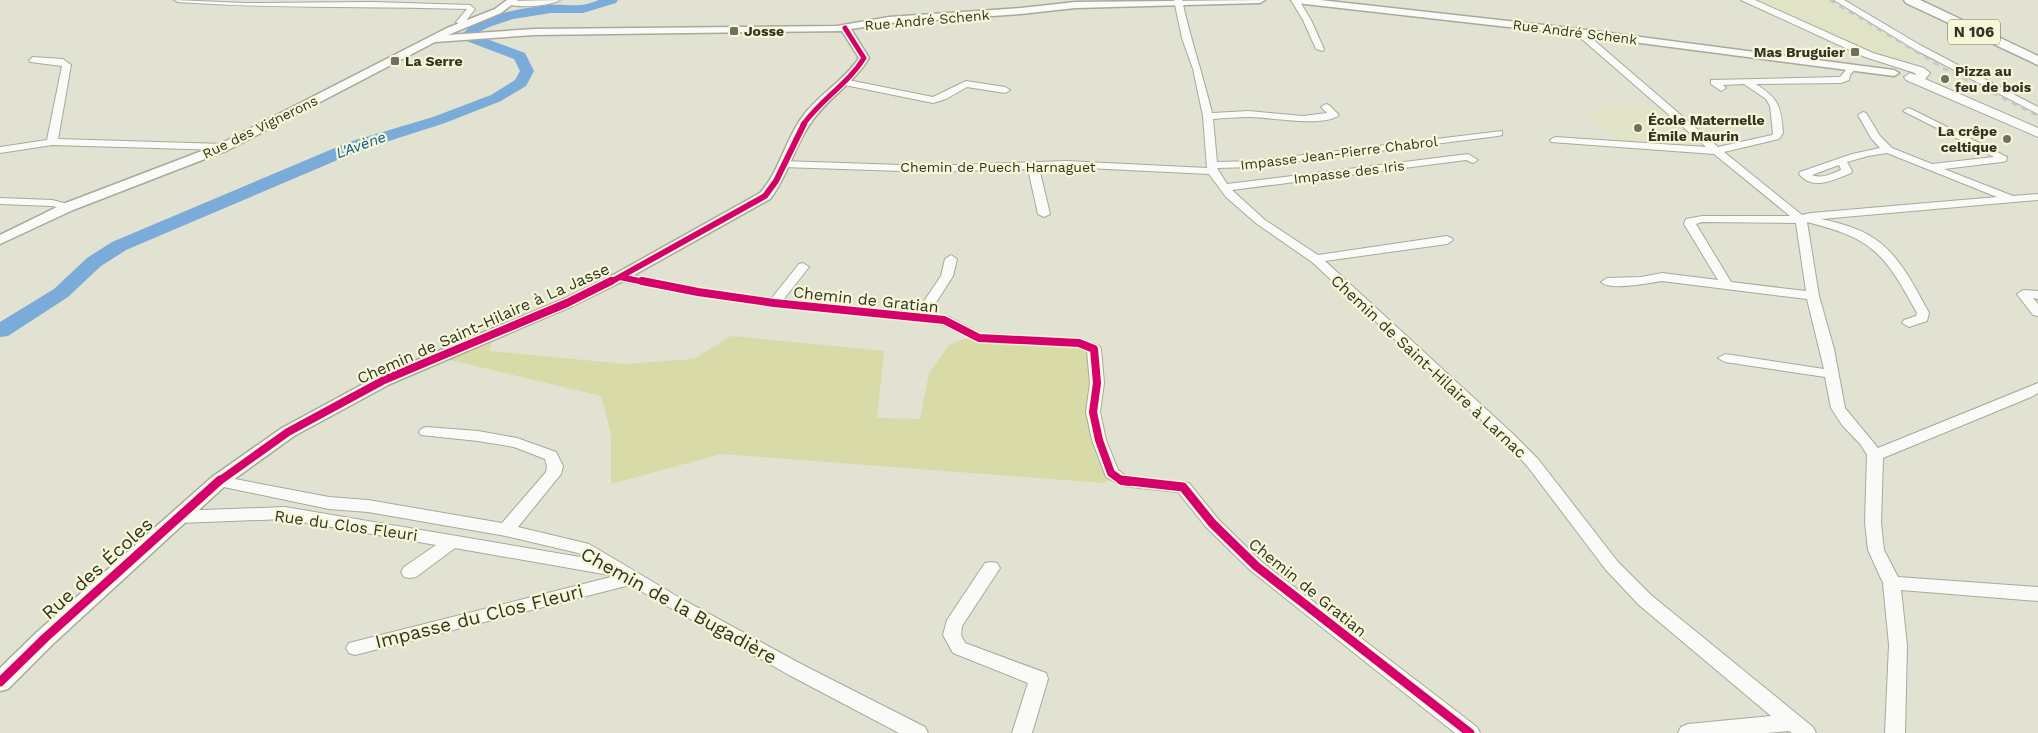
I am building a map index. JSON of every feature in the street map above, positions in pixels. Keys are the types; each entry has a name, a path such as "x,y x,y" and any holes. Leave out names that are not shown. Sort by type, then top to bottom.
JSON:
{"highway":[{"name":"N 106","path":"1910,0 2038,61"},
{"name":"N 106","path":"1920,0 2038,56"}],"main road":[{"path":"1746,0 2038,133"}],"street":[{"path":"178,0 254,5 373,4 470,8 460,22 457,31"},
{"path":"457,31 498,11 511,1 536,3 556,0"},
{"name":"Rue André Schenk","path":"434,39 457,31 484,33 845,28 888,20 1021,12 1073,3 1260,0"},
{"path":"1299,0 1320,49"},
{"name":"Rue André Schenk","path":"1299,0 1579,32 1853,67 1893,68"},
{"path":"1838,0 1925,51 2038,111"},
{"path":"1179,1 1186,38 1197,69 1208,116 1212,168"},
{"name":"Chemin de Saint-Hilaire à La Jasse","path":"219,481 288,432 384,380 567,304 620,277 765,196 774,187 802,125 816,107 857,70 864,58 845,28"},
{"path":"1579,32 1716,151 1804,219 1862,236 1879,248 1905,280 1923,313 1922,318 1909,322"},
{"name":"Rue des Vignerons","path":"0,240 68,207 224,147 434,39"},
{"path":"33,60 63,62 67,65 52,142"},
{"path":"1722,88 1714,82 1841,80 1846,78 1845,75 1853,67"},
{"path":"843,82 933,100 946,97 960,86 966,84 1005,90"},
{"path":"1555,140 1716,151 1776,136 1778,133 1776,106 1772,99 1747,82"},
{"path":"1208,116 1250,114 1303,120 1334,115 1326,107"},
{"path":"1908,111 2002,157 2002,159 1931,167"},
{"path":"1863,115 1876,138 1888,150"},
{"name":"Impasse Jean-Pierre Chabrol","path":"1212,168 1464,135 1498,133"},
{"path":"0,150 52,142 224,147"},
{"path":"1842,162 1877,150 1888,150 2012,199"},
{"name":"Impasse des Iris","path":"1224,188 1468,157 1473,160"},
{"name":"Chemin de Puech Harnaguet","path":"783,164 931,169 1066,164 1212,168"},
{"path":"1033,166 1044,214"},
{"name":"Chemin de Saint-Hilaire à Larnac","path":"1212,168 1224,188 1261,222 1316,259 1521,450 1612,566 1645,600 1799,728"},
{"path":"1726,284 1690,221 1702,219 1804,219 2038,197"},
{"path":"0,201 52,203 68,207"},
{"path":"1804,219 1814,296 1838,408 1846,422 1867,442 1876,455 1873,523 1876,550 1892,583 1898,645 1895,733"},
{"path":"1316,259 1446,240"},
{"path":"920,317 947,276 951,259"},
{"path":"774,303 804,267"},
{"name":"Chemin de Gratian","path":"620,277 698,292 774,303 944,320 954,324 964,332 980,338 1080,343 1094,349 1097,383 1093,412 1098,440 1111,473 1122,481 1183,487 1212,523 1256,566 1470,733"},
{"path":"1607,282 1647,280 1662,277 1814,296"},
{"path":"2038,295 2023,294 2038,312"},
{"path":"1724,358 1832,374"},
{"path":"1876,455 2026,394 2038,387"},
{"path":"426,432 478,436 508,441 551,456 555,466 553,474 506,530"},
{"name":"Rue des Écoles","path":"0,682 45,638 219,481"},
{"name":"Chemin de la Bugadière","path":"219,481 328,503 368,506 506,530 582,548 796,670 918,733"},
{"name":"Rue du Clos Fleuri","path":"178,517 285,513 615,568"},
{"name":"Rue du Clos Fleuri","path":"410,572 453,541"},
{"path":"991,568 954,625 952,635 959,648 1040,679 1022,733"},
{"name":"Impasse du Clos Fleuri","path":"355,648 632,578"},
{"path":"1892,583 2038,594"},
{"path":"1688,733 1799,728"}],"shaded area":[{"path":"1736,0 1829,0 1922,60 1871,60"},
{"name":"École Maternelle Émile Maurin","path":"1610,109 1662,109 1663,111 1658,115 1678,131 1694,136 1706,147 1620,143 1585,112"}],"green space":[{"path":"731,336 884,351 877,418 920,419 929,373 950,344 968,338 1073,344 1089,351 1094,447 1116,475 1104,483 721,454 611,484 611,434 601,396 446,359 492,339 490,351 625,364 694,359"}],"waterway":[{"name":"L'Avène","path":"0,331 61,293 94,262 119,246 355,146 439,120 496,98 521,83 527,71 520,56 469,37 471,31 484,24 511,15 551,9 583,9 612,0"}],"railway":[{"path":"1830,0 1943,68 2038,116"}],"cycle path":[{"path":"0,682 45,638 219,481 288,432 384,380 567,303 620,277 765,196 781,172 797,135 809,116 851,76 864,58 845,28"},
{"path":"620,277 698,292 774,303 944,320 979,338 1079,343 1094,349 1097,383 1093,412 1099,440 1111,473 1122,481 1183,487 1212,523 1256,566 1470,733"}],"place":[{"name":"Josse","path":"734,31"},
{"name":"Mas Bruguier","path":"1855,52"},
{"name":"La Serre","path":"395,61"},
{"name":"Pizza au feu de bois","path":"1945,79"},
{"name":"École Maternelle Émile Maurin","path":"1638,128"},
{"name":"La crêpe celtique","path":"2007,139"}]}
